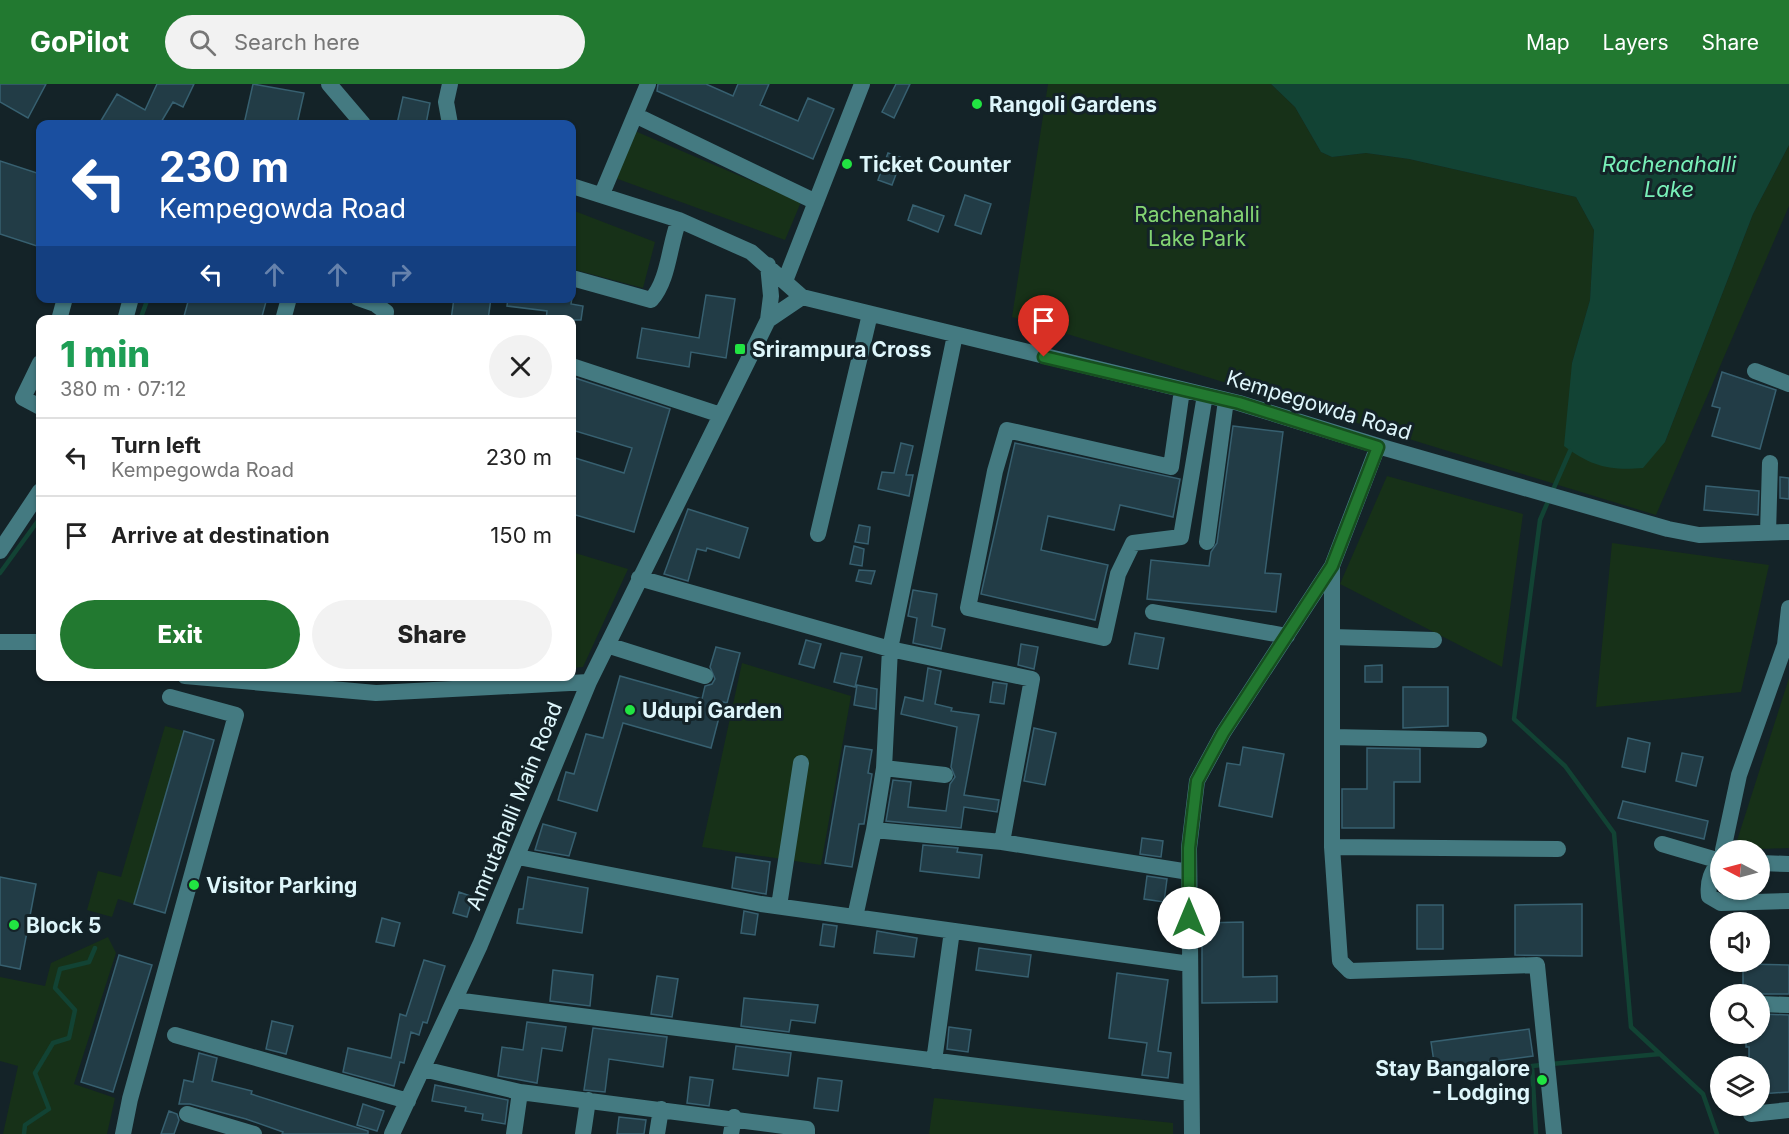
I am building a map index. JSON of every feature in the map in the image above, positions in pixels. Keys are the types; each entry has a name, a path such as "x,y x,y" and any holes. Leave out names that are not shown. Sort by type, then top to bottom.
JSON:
{"street":[{"path":"329,84 360,120"},
{"path":"449,120 446,102 450,84"},
{"path":"602,195 648,84"},
{"path":"785,280 862,84"},
{"path":"635,114 816,202"},
{"path":"576,187 679,220 751,252 802,297 768,321"},
{"path":"576,279 651,300 660,290 671,238 679,220"},
{"name":"Amrutahalli Main Road","path":"392,1134 455,1000 518,857 589,682 768,321 771,296 768,265"},
{"name":"Kempegowda Road","path":"802,297 1226,400 1378,447 1668,529 1699,535 1789,532"},
{"path":"372,303 384,315"},
{"path":"818,534 870,314"},
{"path":"855,917 874,830 884,768 890,649 955,335"},
{"path":"576,367 721,415"},
{"path":"36,371 23,398 36,404"},
{"path":"1755,371 1789,384"},
{"path":"1171,467 1182,390"},
{"path":"1192,471 1007,430 995,471 968,608 1104,638 1118,574 1133,543 1181,537 1205,395"},
{"path":"1207,542 1226,400"},
{"path":"1192,1134 1189,848 1197,781 1223,733 1332,566 1378,447"},
{"path":"1768,533 1770,463"},
{"path":"0,551 36,497"},
{"path":"1332,566 1332,847 1340,961 1350,971 1537,965 1554,1134"},
{"path":"639,578 890,649 1032,679 1002,842"},
{"path":"1725,840 1739,775 1785,645 1789,608"},
{"path":"1153,612 1287,636"},
{"path":"1332,636 1434,640"},
{"path":"0,642 36,642"},
{"path":"607,645 705,676"},
{"path":"275,681 376,693 403,684 589,682"},
{"path":"123,1134 142,1055 236,716 170,697"},
{"path":"1332,737 1479,740"},
{"path":"779,906 801,763"},
{"path":"884,768 945,775"},
{"path":"874,830 1002,842 1189,872"},
{"path":"1662,844 1710,857"},
{"path":"1332,847 1558,849"},
{"path":"518,857 779,906 1190,964"},
{"path":"1770,863 1789,864"},
{"path":"1710,877 1708,886 1710,896"},
{"path":"1716,900 1721,903 1789,901"},
{"path":"934,1061 952,931"},
{"path":"455,1000 1191,1093"},
{"path":"1770,1005 1789,1005"},
{"path":"175,1035 408,1101"},
{"path":"423,1070 520,1092 661,1109 733,1126 807,1129 807,1134"},
{"path":"514,1134 520,1092"},
{"path":"583,1134 588,1100"},
{"path":"657,1134 661,1109"},
{"path":"1770,1112 1789,1110"},
{"path":"187,1114 255,1134"}],"green space":[{"name":"Rachenahalli Lake Park","path":"1048,84 1271,84 1295,107 1321,152 1332,157 1366,153 1409,159 1576,197 1594,230 1590,300 1572,363 1665,442 1753,214 1789,145 1789,206 1656,515 1012,317"},
{"path":"635,131 801,202 785,240 615,178"},
{"path":"576,212 655,242 643,288 576,270"},
{"path":"1387,476 1523,514 1502,667 1340,584"},
{"path":"1612,543 1769,565 1741,692 1596,707"},
{"path":"576,553 628,569 583,667 576,668"},
{"path":"742,663 851,696 821,865 702,847"},
{"path":"1789,678 1789,848 1770,849 1770,840 1737,840"},
{"path":"165,726 184,731 134,904 118,899 112,917 87,910 98,871 121,877"},
{"path":"108,937 116,953 74,1084 115,1098 107,1134 3,1134 18,1066 0,1061 0,977 45,986 51,963"},
{"path":"934,1098 1173,1123 1173,1134 929,1134"}],"water":[{"name":"Rachenahalli Lake","path":"1271,84 1789,84 1789,145 1753,214 1665,442 1643,468 1620,469 1601,466 1564,446 1572,363 1590,300 1594,230 1576,197 1409,159 1366,153 1332,157 1321,152 1295,107"}],"building":[{"path":"0,84 46,84 28,118 0,102"},
{"path":"157,84 194,84 183,107 173,102 162,120 101,120 117,94 145,110"},
{"path":"253,84 304,93 298,120 245,120"},
{"path":"658,84 706,84 733,96 738,84 769,84 760,105 798,121 808,98 834,109 813,159 657,91"},
{"path":"896,84 910,84 894,118 882,112"},
{"path":"403,97 430,103 427,120 398,120"},
{"path":"888,153 902,158 892,185 878,180"},
{"path":"0,161 36,173 36,246 0,234"},
{"path":"965,195 991,204 981,234 955,225"},
{"path":"913,205 944,216 938,232 908,220"},
{"path":"706,295 735,299 726,358 691,352 689,367 637,358 642,328 699,338"},
{"path":"188,303 266,303 262,315 184,315"},
{"path":"453,303 490,303 489,315 452,315"},
{"path":"507,303 571,303 583,306 581,320 576,320 576,315 547,315 547,311 507,306"},
{"path":"1722,372 1776,390 1760,449 1712,436 1720,408 1712,406"},
{"path":"576,378 670,409 634,532 576,515 576,458 624,473 632,448 576,431"},
{"path":"1233,426 1283,432 1265,573 1281,574 1276,612 1147,599 1151,560 1209,566 1211,552 1217,543"},
{"path":"901,443 913,446 906,475 913,475 909,496 878,489 882,472 894,473"},
{"path":"1015,443 1180,479 1173,517 1120,505 1114,530 1048,516 1041,550 1108,565 1095,620 981,594"},
{"path":"1780,477 1789,478 1789,499 1780,498"},
{"path":"1706,486 1759,491 1758,515 1704,510"},
{"path":"688,509 748,528 739,558 707,548 706,551 697,549 688,581 664,574"},
{"path":"859,525 870,527 868,544 855,542"},
{"path":"854,546 864,549 862,566 850,564"},
{"path":"859,570 875,571 871,584 856,581"},
{"path":"913,590 937,594 932,626 945,629 941,649 913,643 917,618 908,616"},
{"path":"1135,633 1164,638 1158,669 1129,664"},
{"path":"806,640 821,644 814,668 799,664"},
{"path":"1021,644 1038,647 1034,669 1018,665"},
{"path":"716,647 740,653 727,703 723,702 711,748 623,723 597,811 558,800 566,772 574,774 586,734 603,738 620,676 702,699 705,686 712,684 715,679 710,667"},
{"path":"841,653 862,657 855,687 834,682"},
{"path":"1382,665 1382,682 1365,682 1365,666"},
{"path":"928,668 941,671 935,704 952,708 951,711 979,715 964,795 999,800 997,812 964,807 961,828 886,821 893,780 911,782 908,807 946,811 950,784 955,777 951,767 957,727 901,714 905,697 923,701"},
{"path":"993,682 1007,684 1004,704 990,702"},
{"path":"857,685 877,689 876,709 854,705"},
{"path":"1403,687 1448,687 1448,726 1403,728"},
{"path":"1034,728 1056,733 1045,785 1024,781"},
{"path":"184,731 214,740 165,913 134,904"},
{"path":"1628,738 1650,743 1645,772 1622,767"},
{"path":"845,746 872,750 868,773 872,774 864,824 859,824 852,867 825,863"},
{"path":"1243,747 1284,754 1272,817 1219,806 1227,763 1240,765"},
{"path":"1367,748 1420,749 1420,782 1394,782 1394,828 1342,828 1342,789 1367,789"},
{"path":"1682,753 1703,757 1696,786 1676,781"},
{"path":"1623,801 1708,821 1704,839 1618,818"},
{"path":"543,824 576,833 569,856 535,850"},
{"path":"1142,838 1163,841 1161,857 1140,854"},
{"path":"923,845 958,848 957,852 982,855 979,878 920,871"},
{"path":"736,857 770,862 766,894 732,888"},
{"path":"1147,876 1167,879 1164,902 1144,899"},
{"name":"Block 5","path":"0,877 36,884 20,969 0,965"},
{"path":"528,877 588,888 582,933 517,923 519,909 523,909"},
{"path":"459,892 473,897 467,917 453,913"},
{"path":"1582,904 1582,956 1515,955 1515,905"},
{"path":"1417,905 1443,905 1443,949 1417,949"},
{"path":"744,911 758,914 755,935 741,933"},
{"path":"382,918 400,923 394,946 376,942"},
{"path":"1243,922 1243,977 1277,976 1277,1002 1202,1003 1202,923"},
{"path":"823,924 837,926 834,947 820,945"},
{"path":"877,931 917,938 914,957 874,953"},
{"path":"979,948 1031,955 1028,977 976,970"},
{"path":"119,955 152,965 113,1092 81,1082"},
{"path":"424,960 445,966 427,1023 423,1022 419,1035 411,1032 404,1063 400,1062 394,1086 343,1072 348,1048 391,1058 400,1014 406,1016"},
{"path":"1770,965 1789,965 1789,994 1770,994 1770,984 1743,984 1743,972 1770,972"},
{"path":"553,970 593,975 590,1006 550,1001"},
{"path":"1117,973 1168,980 1158,1051 1171,1053 1168,1078 1142,1075 1147,1043 1109,1038"},
{"path":"657,976 678,979 672,1017 651,1014"},
{"path":"744,998 818,1005 815,1023 791,1020 789,1032 741,1026"},
{"path":"1770,1014 1789,1015 1789,1092 1770,1093 1770,1056 1749,1056 1749,1047 1746,1047 1746,1044 1770,1044"},
{"path":"272,1021 293,1026 286,1054 266,1049"},
{"path":"527,1022 566,1027 562,1051 542,1048 537,1083 498,1076 502,1047 523,1050"},
{"path":"949,1027 971,1030 968,1052 947,1049"},
{"path":"593,1028 667,1037 663,1067 609,1059 605,1092 584,1090"},
{"path":"1529,1029 1533,1056 1435,1069 1431,1042"},
{"path":"736,1046 791,1053 788,1076 733,1069"},
{"path":"199,1053 217,1058 212,1081 252,1091 251,1094 368,1131 368,1134 282,1134 283,1132 246,1119 190,1104 179,1104 184,1080 193,1082"},
{"path":"690,1077 713,1080 709,1106 687,1103"},
{"path":"818,1078 842,1081 838,1111 814,1108"},
{"path":"435,1085 508,1100 505,1124 482,1120 483,1114 465,1111 466,1107 432,1101"},
{"path":"363,1104 384,1111 377,1131 357,1125"},
{"path":"169,1111 177,1114 179,1120 174,1134 161,1134"},
{"path":"619,1117 646,1120 644,1134 617,1134"}],"waterway":[{"path":"142,315 146,303"},
{"path":"1552,492 1570,451"},
{"path":"1549,499 1540,520 1514,719 1565,766 1614,833 1631,1027 1703,1094 1717,1134"},
{"path":"0,573 36,524"},
{"path":"24,1134 25,1125 49,1109 35,1073 53,1043 69,1038 75,1010 55,988 60,969 89,962 95,948"},
{"path":"1551,1064 1660,1054"},
{"path":"1536,1134 1532,1066 1542,1065"}],"place":[{"name":"Rangoli Gardens","path":"977,104"},
{"name":"Ticket Counter","path":"847,164"},
{"name":"Srirampura Cross","path":"740,349"},
{"name":"Udupi Garden","path":"630,710"},
{"name":"Visitor Parking","path":"194,885"},
{"name":"Block 5","path":"14,925"},
{"name":"Stay Bangalore - Lodging","path":"1542,1080"}],"route":[{"path":"1044,357 1239,403 1378,447 1332,566 1223,733 1197,781 1189,848 1189,918"}]}
